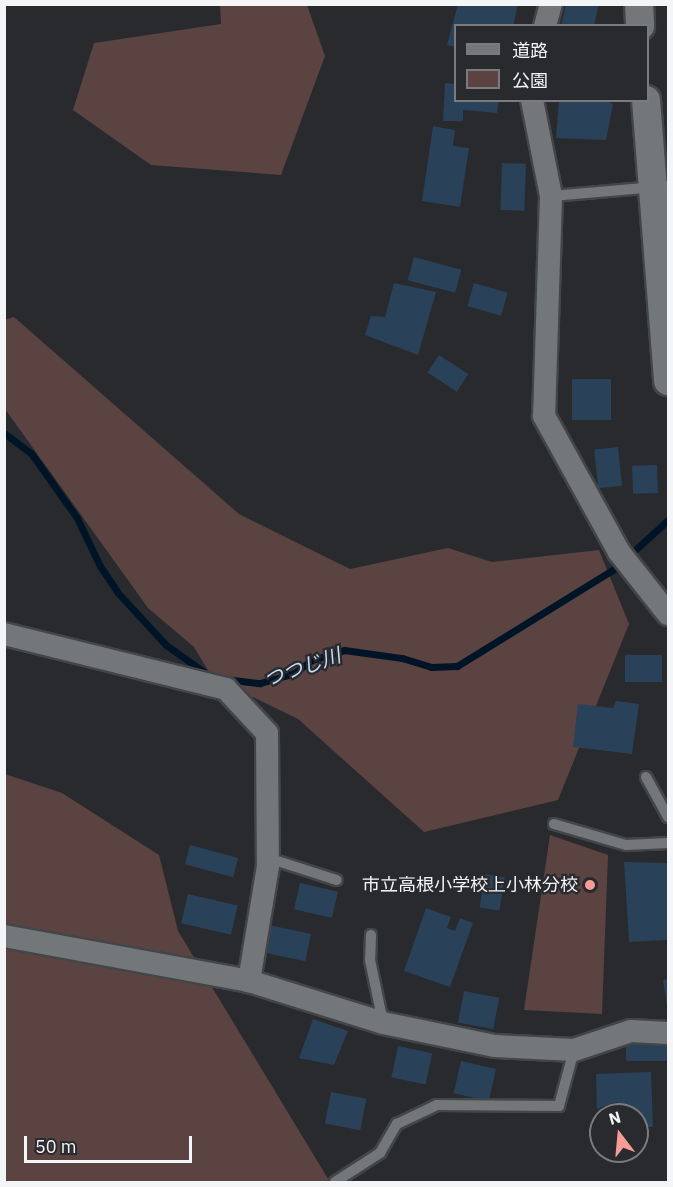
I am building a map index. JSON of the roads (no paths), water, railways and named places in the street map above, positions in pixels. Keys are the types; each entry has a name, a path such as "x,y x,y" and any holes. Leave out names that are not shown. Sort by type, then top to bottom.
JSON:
{"street":[{"path":"546,24 551,4"},
{"path":"639,4 640,24"},
{"path":"532,102 551,196 544,416 619,552 669,614"},
{"path":"646,102 660,188 669,381"},
{"path":"4,634 226,689 267,734 268,858 249,981"},
{"path":"4,936 249,981 383,1023 495,1046 574,1050 631,1032 669,1033"}],"lane":[{"path":"551,196 660,188"},
{"path":"646,777 669,817"},
{"path":"554,824 626,844 669,843"},
{"path":"268,858 337,880"},
{"path":"371,935 370,960 383,1023"},
{"path":"335,1182 380,1153 397,1124 437,1105 559,1106 574,1050"}],"waterway":[{"name":"つつじ川","path":"4,433 31,453 77,518 100,566 118,593 166,645 211,677"},
{"name":"つつじ川","path":"225,679 260,683 294,673 312,660 344,650 402,658 431,667 457,666 614,569 668,520"}],"place":[{"name":"市立高根小学校上小林分校","path":"590,885"}]}
